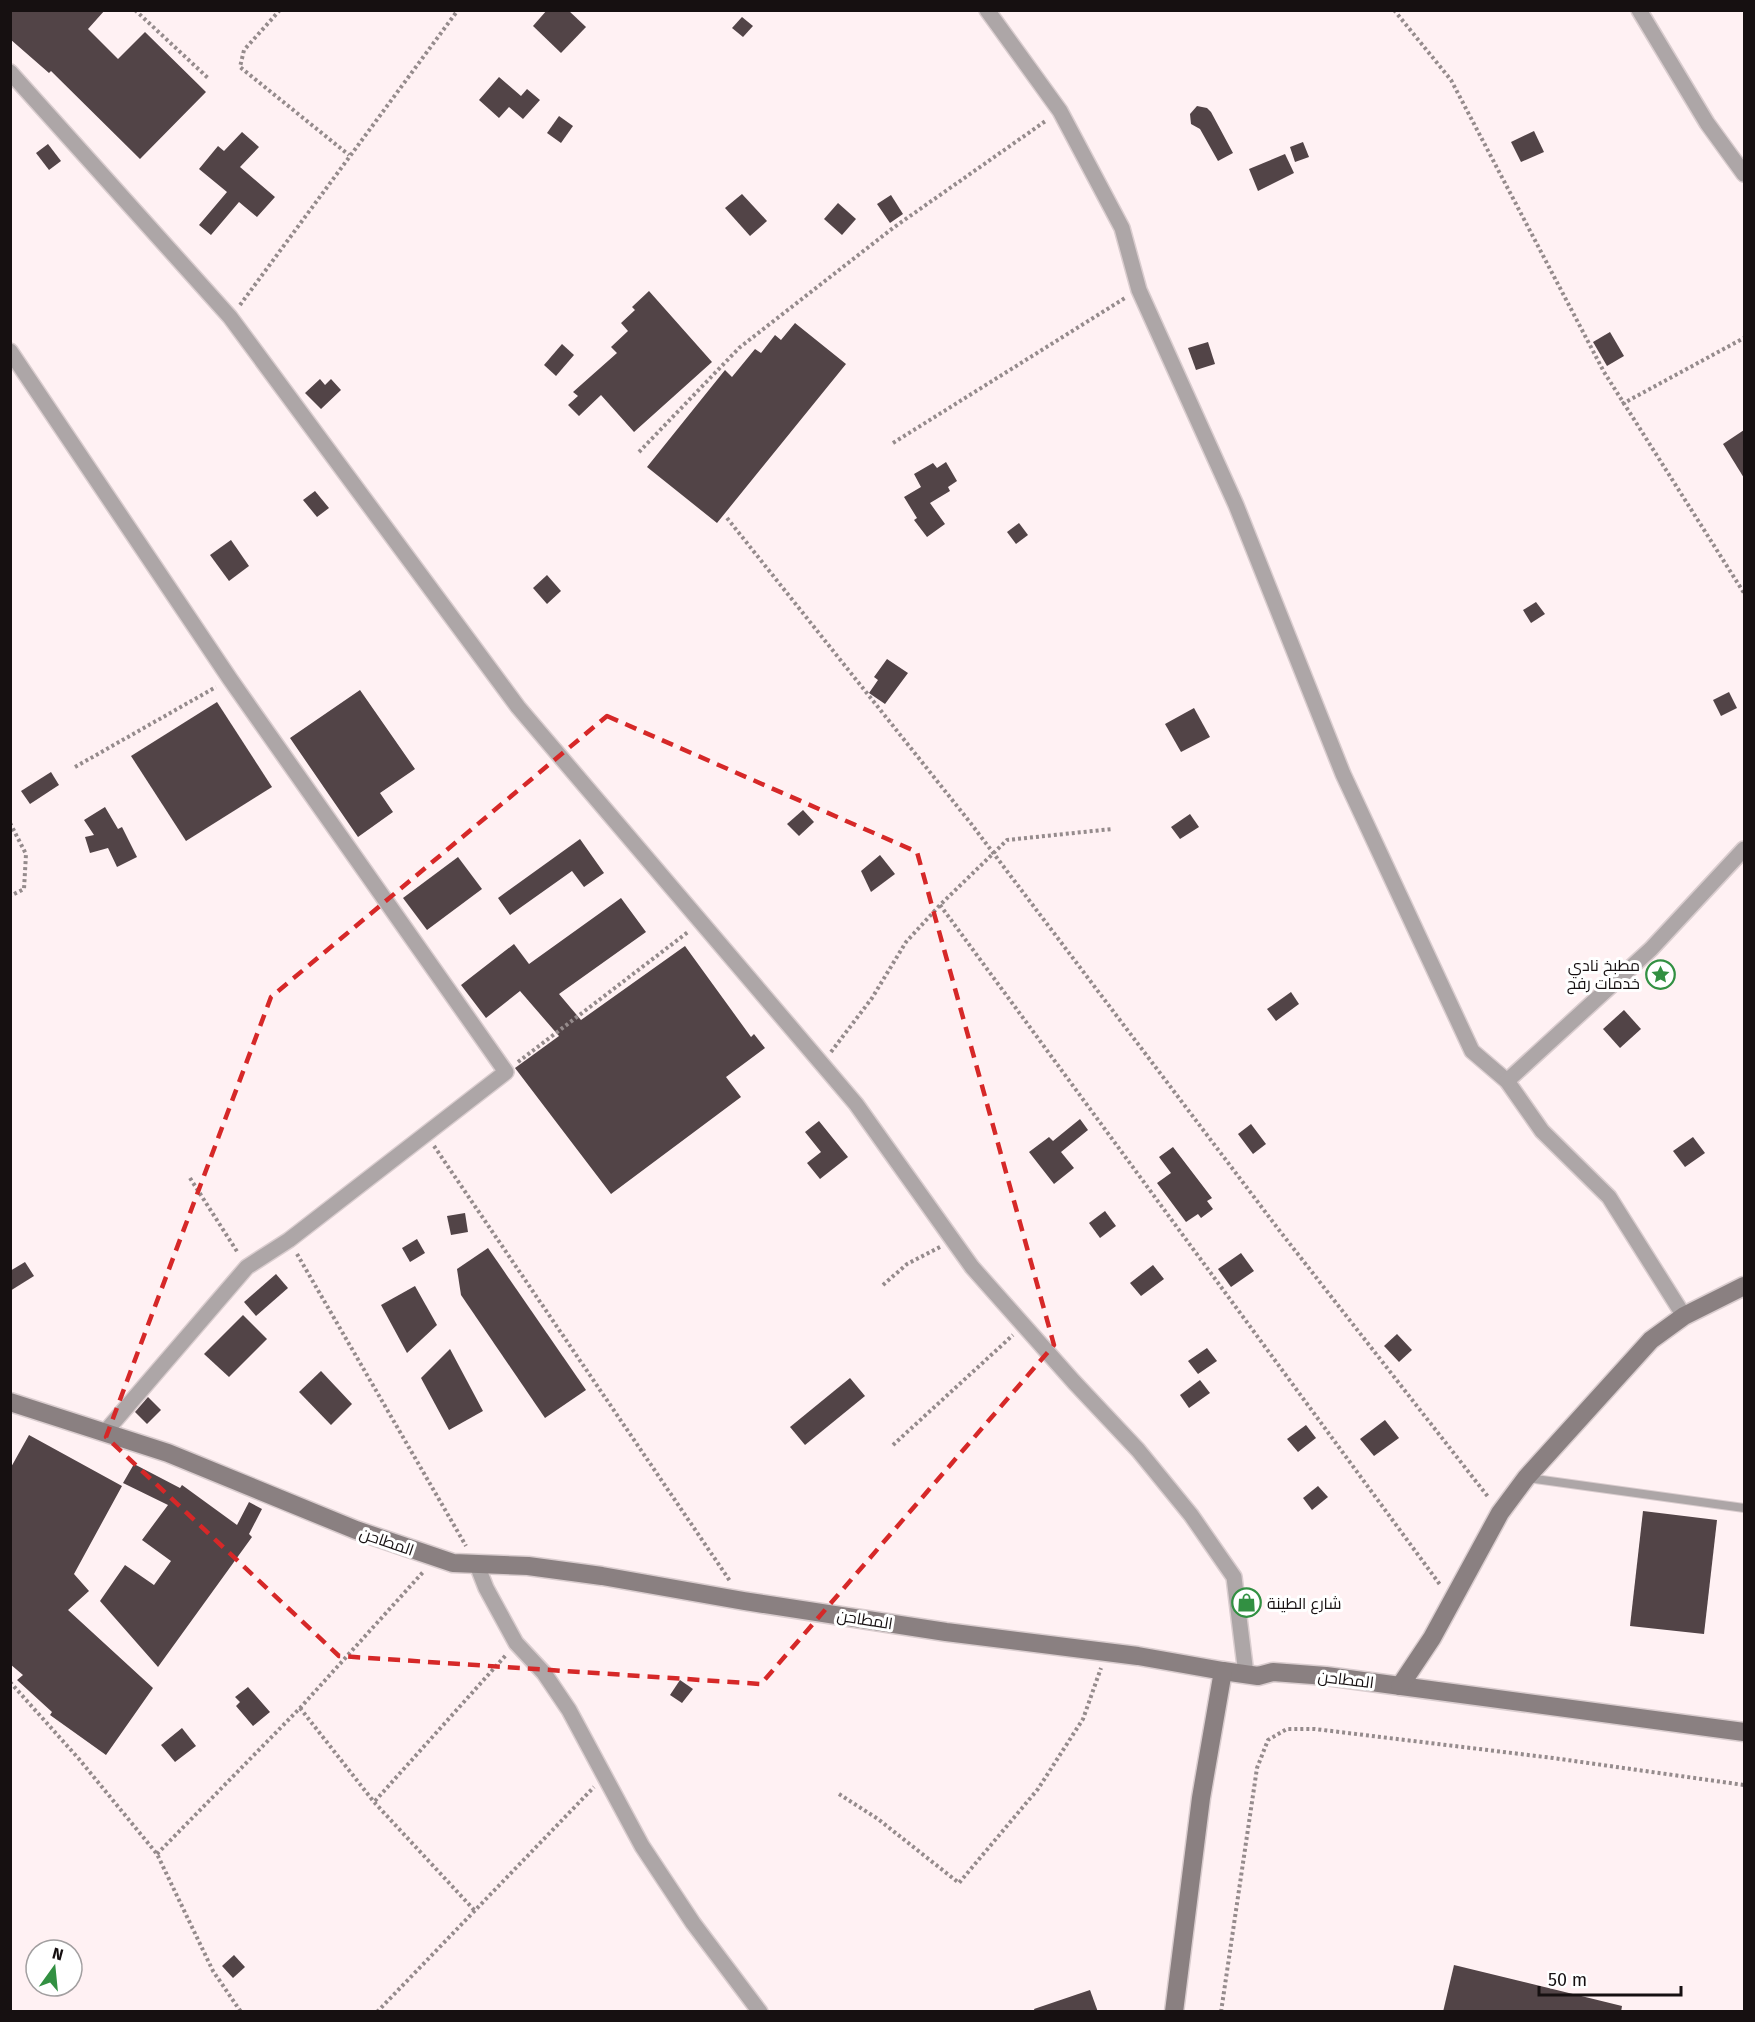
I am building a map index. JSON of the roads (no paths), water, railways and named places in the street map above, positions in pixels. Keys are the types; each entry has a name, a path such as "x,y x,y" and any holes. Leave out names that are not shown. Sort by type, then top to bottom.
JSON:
{"main road":[{"path":"1400,1686 1452,1601 1500,1512 1527,1478 1650,1340 1684,1316 1744,1286"},
{"name":"المطاحن","path":"10,1402 106,1431 434,1558 477,1565 528,1566 602,1576 744,1601 1138,1656 1258,1676 1273,1672 1400,1686 1744,1732"},
{"path":"1174,2012 1201,1798 1222,1671"}],"street":[{"path":"987,10 1060,111 1122,228 1139,290 1236,505 1270,598 1343,774 1472,1051 1507,1081 1542,1131 1609,1197 1684,1316"},
{"path":"1639,10 1707,123 1744,174"},
{"path":"10,72 230,317 518,707 870,1123 972,1267 1074,1383 1138,1450 1191,1515 1234,1578 1246,1674"},
{"path":"10,351 230,679 506,1072 289,1240 247,1267 106,1431"},
{"path":"1507,1081 1651,949 1744,849"},
{"path":"477,1565 486,1588 516,1643 544,1673 569,1710 648,1855 693,1923 760,2012"}],"lane":[{"path":"1527,1478 1744,1508"}],"place":[{"name":"مطبخ نادي خدمات رفح","path":"1661,974"},
{"name":"شارع الطينة","path":"1246,1603"}]}
